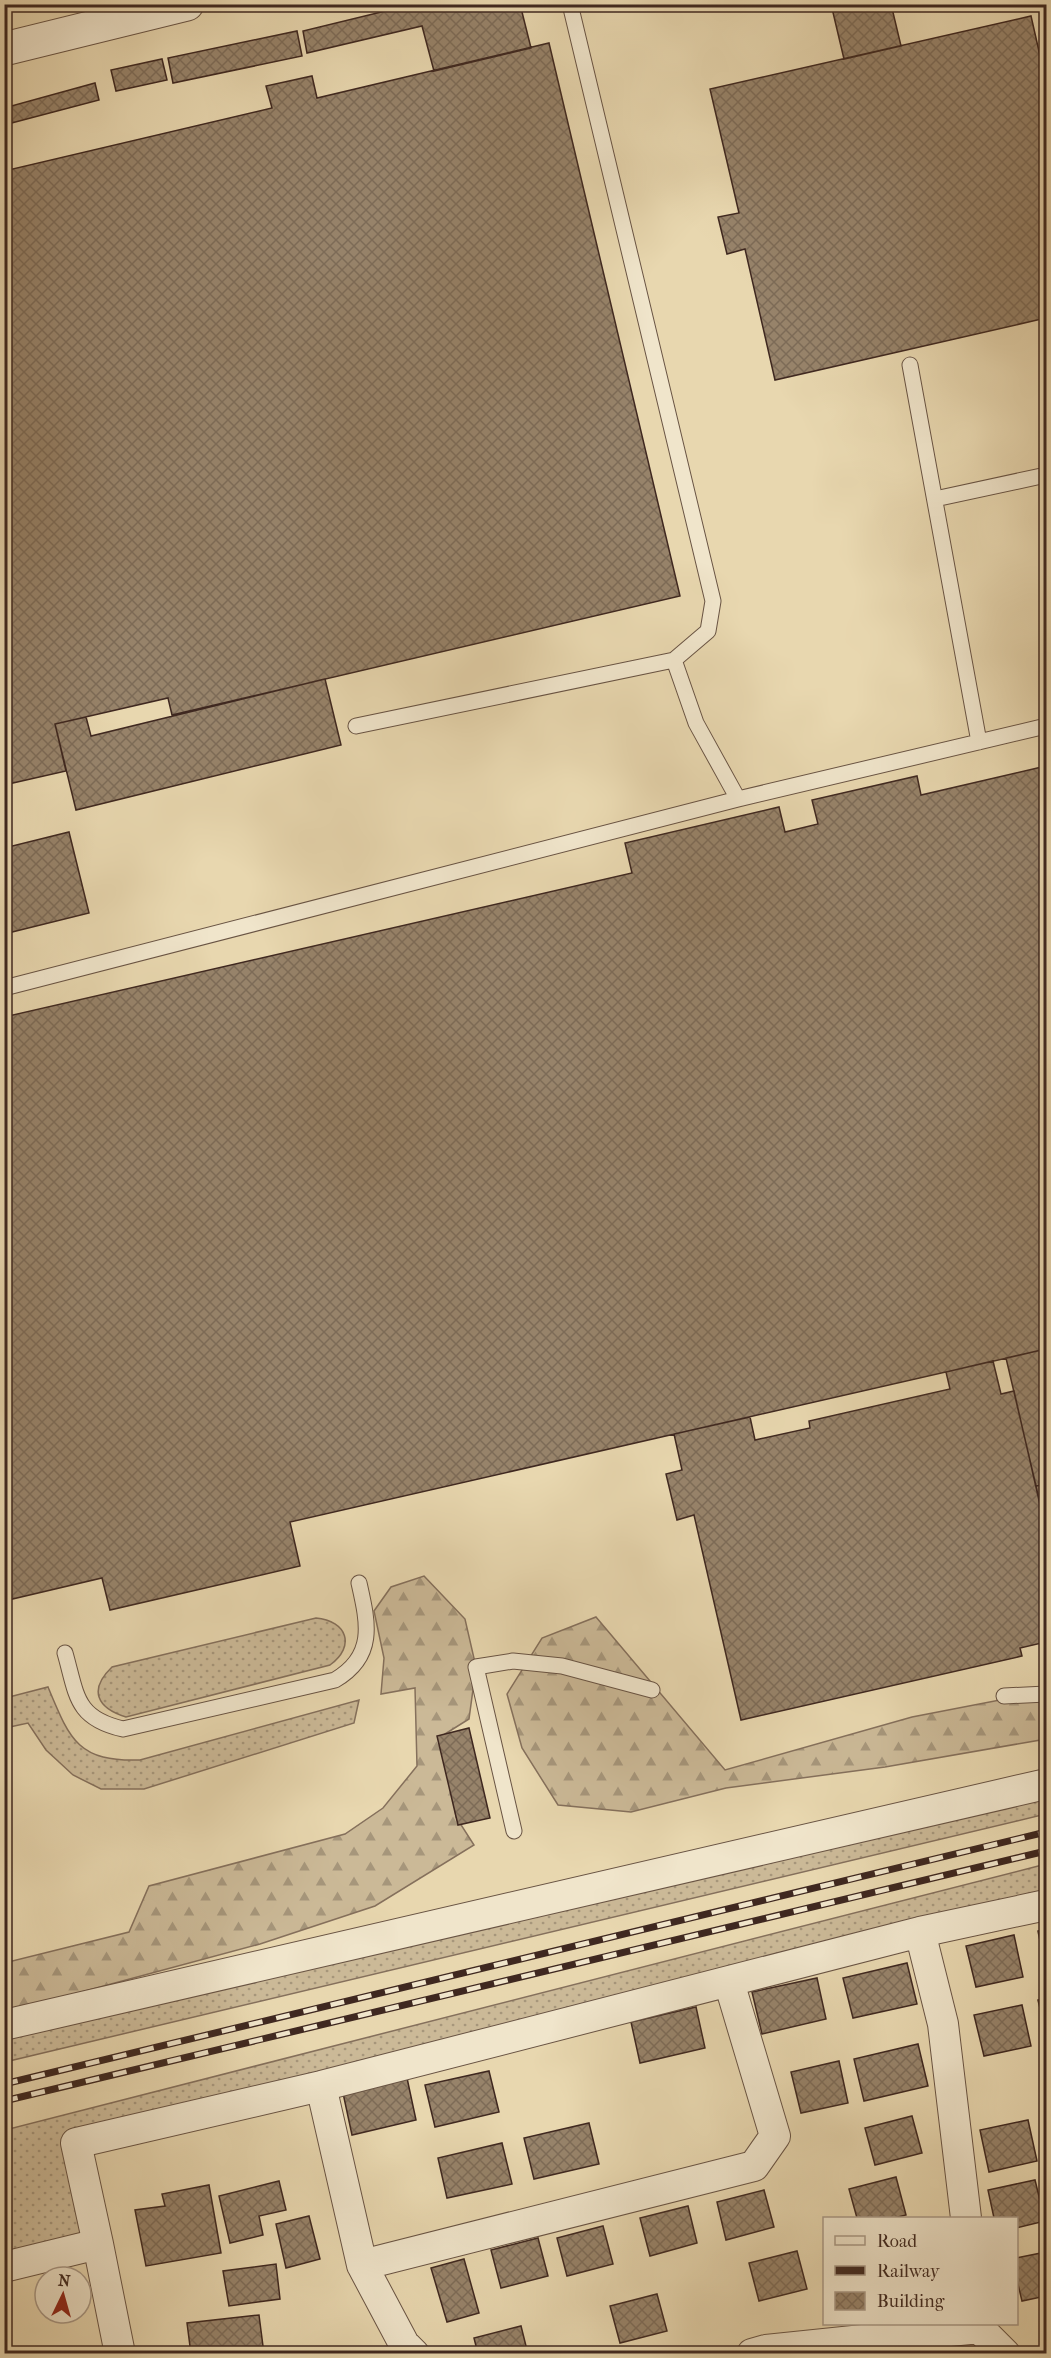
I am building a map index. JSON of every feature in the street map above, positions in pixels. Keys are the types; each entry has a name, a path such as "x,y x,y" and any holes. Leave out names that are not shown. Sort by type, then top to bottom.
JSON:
{"street":[{"path":"4,49 187,4"},
{"path":"4,2025 1047,1784"},
{"path":"120,2354 76,2143 321,2086 920,1932 1047,1905"},
{"path":"920,1932 943,2024 966,2217"},
{"path":"362,2265 753,2166 775,2136 729,1982"},
{"path":"321,2086 362,2265 405,2344 414,2354"},
{"path":"4,2267 98,2244"},
{"path":"752,2354 766,2350 978,2326 1005,2354"}],"lane":[{"path":"356,726 674,660 708,632 713,601 570,4"},
{"path":"910,365 979,742"},
{"path":"935,499 1047,476"},
{"path":"674,660 696,723 738,799"},
{"path":"4,988 738,799 1047,726"},
{"path":"65,1653 84,1711 102,1724 123,1729 335,1680 351,1670 361,1657 367,1635 366,1613 359,1583"},
{"path":"514,1831 476,1667 513,1661 562,1666 652,1690"},
{"path":"1004,1696 1047,1694"}],"green space":[{"path":"424,1576 465,1619 476,1667 469,1719 445,1734 456,1817 474,1845 375,1906 260,1944 74,1994 5,2021 4,1963 129,1932 149,1886 345,1834 383,1808 417,1766 415,1688 381,1694 384,1658 374,1611 391,1587"},
{"path":"596,1617 725,1770 912,1717 1021,1696 1046,1699 1046,1739 885,1767 726,1788 631,1812 558,1805 522,1748 507,1694 542,1638"},
{"path":"316,1618 335,1624 344,1636 343,1650 330,1665 126,1717 108,1709 99,1697 100,1683 112,1667"},
{"path":"48,1687 70,1734 79,1744 89,1752 119,1760 140,1760 359,1700 354,1723 144,1789 101,1789 73,1775 46,1750 28,1723 5,1728 5,1698"},
{"path":"1046,1783 1046,1814 5,2062 5,2034"},
{"path":"1046,1864 1046,1901 76,2142 98,2244 5,2267 5,2130"}],"building":[{"path":"414,4 520,4 531,48 434,71 422,26 307,53 303,31"},
{"path":"831,4 891,4 901,46 844,59"},
{"path":"1031,16 1046,82 1046,318 775,380 745,249 727,254 718,217 739,213 710,89"},
{"path":"297,31 302,56 173,83 168,58"},
{"path":"549,43 680,596 172,715 168,698 55,724 66,771 4,785 4,171 272,108 266,86 312,76 317,98"},
{"path":"162,59 167,80 116,91 111,70"},
{"path":"95,83 99,100 4,125 4,108"},
{"path":"325,679 341,745 76,810 55,724 86,717 91,736"},
{"path":"1046,766 1046,1349 290,1522 300,1566 110,1610 102,1578 4,1601 4,1017 632,873 625,843 779,807 785,832 818,824 812,800 917,776 921,795"},
{"path":"69,832 89,913 4,934 4,848"},
{"path":"1046,1349 1046,1484 1036,1486 1006,1358"},
{"path":"993,1361 1001,1394 1014,1391 1046,1531 1046,1642 1020,1648 1022,1656 741,1720 694,1515 677,1520 666,1474 682,1470 674,1434 750,1417 755,1440 810,1428 809,1421 950,1389 946,1372"},
{"path":"1046,1484 1046,1531 1036,1486"},
{"path":"469,1728 490,1818 458,1825 437,1736"},
{"path":"1046,1929 1046,1971 1038,1931"},
{"path":"1014,1935 1023,1977 976,1987 966,1946"},
{"path":"907,1963 917,2004 853,2018 843,1978"},
{"path":"817,1978 826,2019 762,2034 752,1992"},
{"path":"1046,1998 1046,2034 1038,2000"},
{"path":"1022,2005 1031,2046 984,2056 974,2015"},
{"path":"696,2007 705,2048 640,2063 631,2022"},
{"path":"918,2044 928,2086 864,2101 854,2059"},
{"path":"839,2061 848,2103 801,2113 791,2072"},
{"path":"489,2071 499,2112 435,2127 425,2085"},
{"path":"407,2078 416,2120 352,2135 343,2093"},
{"path":"912,2116 922,2153 875,2165 865,2128"},
{"path":"1028,2120 1037,2161 989,2172 980,2130"},
{"path":"589,2123 599,2164 534,2179 524,2138"},
{"path":"502,2143 512,2184 447,2198 438,2158"},
{"path":"896,2177 906,2215 857,2217 849,2189"},
{"path":"1035,2180 1045,2221 1018,2228 1018,2217 994,2217 988,2190"},
{"path":"279,2181 286,2210 259,2216 263,2235 230,2243 219,2196"},
{"path":"209,2185 221,2253 146,2266 135,2210 165,2206 162,2194"},
{"path":"764,2190 774,2227 726,2240 717,2202"},
{"path":"688,2206 697,2243 650,2256 640,2218"},
{"path":"309,2216 320,2259 286,2268 276,2224"},
{"path":"603,2226 613,2264 567,2276 557,2238"},
{"path":"538,2238 548,2276 501,2288 491,2250"},
{"path":"797,2251 807,2289 759,2301 749,2263"},
{"path":"1046,2252 1046,2296 1022,2301 1018,2284 1018,2258"},
{"path":"464,2259 479,2313 447,2322 431,2268"},
{"path":"276,2264 280,2299 229,2306 223,2271"},
{"path":"657,2294 667,2331 620,2343 610,2306"},
{"path":"259,2315 264,2354 191,2354 187,2323"},
{"path":"521,2326 528,2354 478,2354 474,2338"}],"railway":[{"path":"4,2084 1046,1832"},
{"path":"4,2101 1046,1851"}]}
